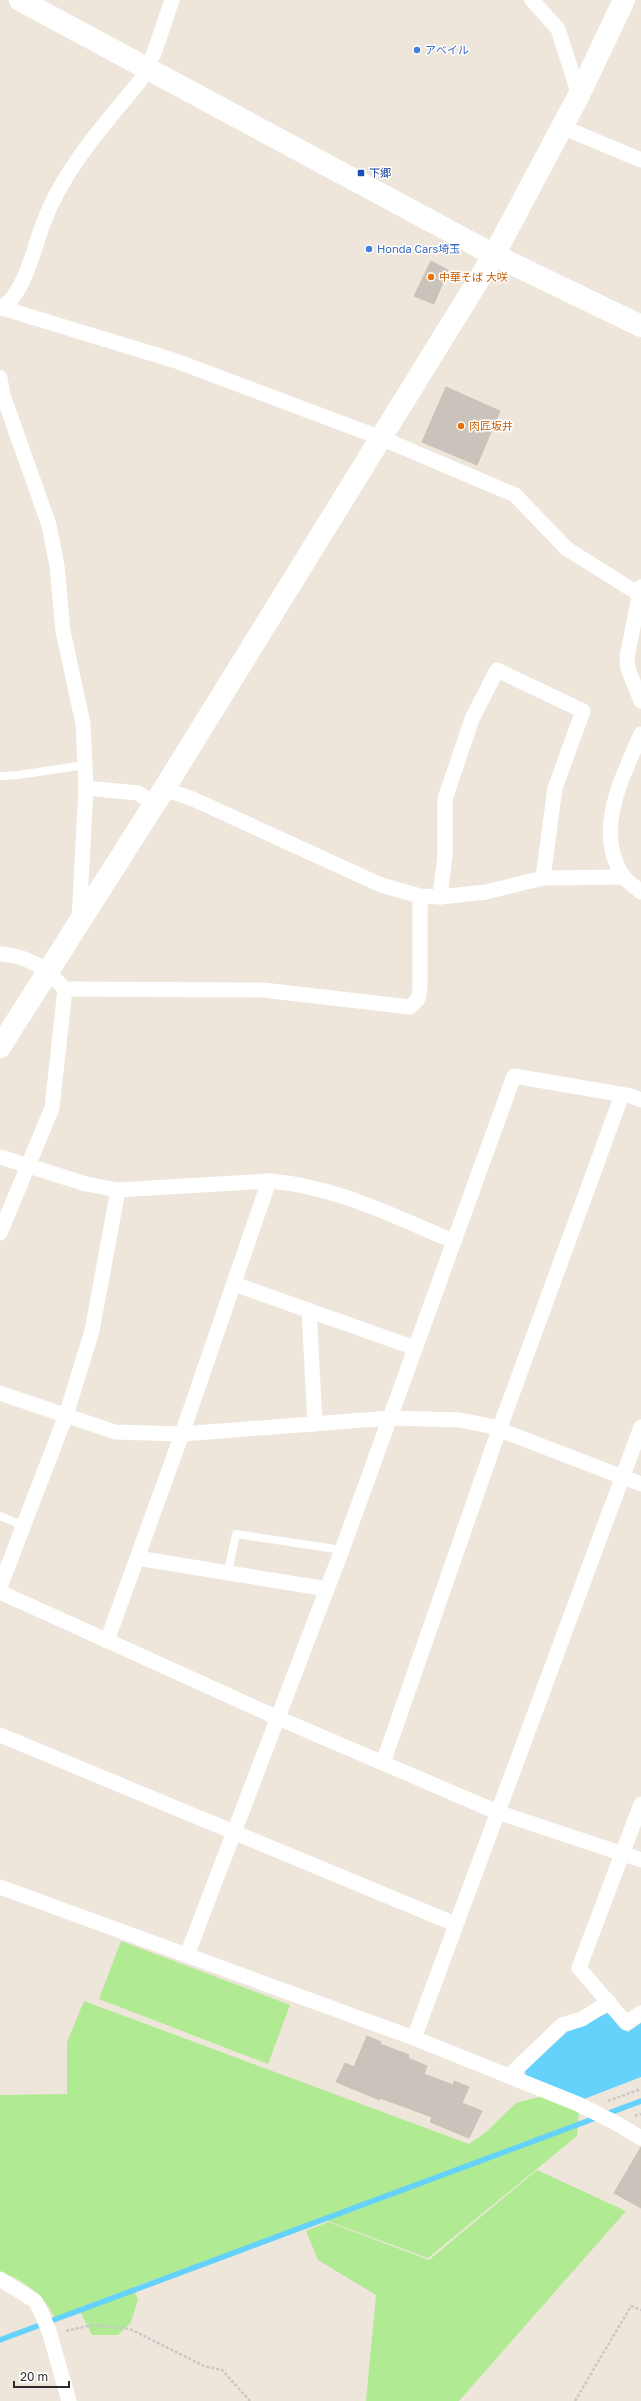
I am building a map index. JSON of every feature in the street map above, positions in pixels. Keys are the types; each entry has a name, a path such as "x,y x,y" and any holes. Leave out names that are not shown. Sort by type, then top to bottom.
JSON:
{"street":[{"path":"20,0 148,67 494,255 641,326"},
{"path":"172,0 148,67 140,81 77,159 58,192 44,222 20,284 1,308 176,361 381,438 515,496 567,549 640,590 627,657 628,669 641,701"},
{"path":"532,0 558,29 579,95"},
{"path":"0,1047 159,796 494,255 579,95 624,0"},
{"path":"562,127 641,160"},
{"path":"0,380 5,403 49,525 57,566 63,631 83,724 86,788 79,921"},
{"path":"440,896 445,855 445,799 472,719 497,670 583,711 555,788 543,878"},
{"path":"641,734 617,792 611,818 611,834 614,855 624,877 641,892"},
{"path":"86,788 138,792 159,796 193,799 381,886 420,896 440,896 486,892 543,878 624,877"},
{"path":"0,954 34,961 48,971 65,989 263,990 410,1007 418,999 420,988 420,896"},
{"path":"0,1233 52,1108 65,989"},
{"path":"187,1955 342,1550 514,1076 622,1094 641,1100"},
{"path":"382,1763 500,1430 622,1094"},
{"path":"0,1157 27,1167 86,1184 118,1190 269,1181 289,1182 331,1192 453,1241"},
{"path":"107,1641 182,1434 269,1181"},
{"path":"0,1587 66,1415 92,1331 118,1190"},
{"path":"234,1284 415,1348"},
{"path":"309,1310 315,1424"},
{"path":"0,1393 115,1432 182,1434 390,1418 460,1420 500,1430 641,1484"},
{"path":"414,2038 455,1924 641,1427"},
{"path":"137,1558 327,1589"},
{"path":"0,1592 278,1718 497,1812 641,1860"},
{"path":"0,1735 455,1924"},
{"path":"641,1804 580,1968 626,2022 641,2013"},
{"path":"0,1887 414,2038 587,2109 612,2121 641,2138"},
{"path":"509,2076 562,2025 582,2019 609,2002"},
{"path":"0,2279 35,2301 49,2333 69,2401"}],"lane":[{"path":"0,776 18,775 85,765"},
{"path":"0,1516 24,1526"},
{"path":"228,1572 236,1534 342,1550"}],"path":[{"path":"587,2109 641,2088"},
{"path":"575,2401 631,2306 641,2310"},
{"path":"49,2333 92,2324 130,2329 204,2366 222,2370 250,2401"}],"green space":[{"path":"121,1941 290,2005 268,2064 99,1999"},
{"path":"84,2001 469,2144 485,2133 516,2103 543,2096 579,2111 577,2136 428,2258 322,2219 133,2287 138,2300 131,2322 118,2335 92,2335 79,2309 54,2317 45,2302 32,2289 24,2283 0,2272 0,2095 67,2094 67,2042"},
{"path":"537,2170 626,2211 459,2401 366,2401 376,2295 318,2260 306,2231 328,2222 429,2260"}],"water":[{"path":"608,2013 612,2014 628,2032 641,2023 641,2077 584,2099 526,2076 525,2071 569,2030"}],"building":[{"path":"431,261 448,270 434,304 414,296"},
{"name":"肉匠坂井","path":"446,387 500,411 477,465 422,442"},
{"path":"367,2036 381,2042 380,2044 409,2055 408,2058 427,2066 424,2074 453,2085 454,2081 469,2087 462,2103 482,2111 469,2138 430,2122 432,2117 380,2098 380,2100 336,2082 345,2063 354,2067"},
{"path":"641,2147 641,2208 614,2193"}],"waterway":[{"path":"0,2340 641,2101"}],"place":[{"name":"アベイル","path":"417,50"},
{"name":"下郷","path":"361,173"},
{"name":"Honda Cars埼玉","path":"369,249"},
{"name":"中華そば 大咲","path":"431,277"},
{"name":"肉匠坂井","path":"461,426"}]}
